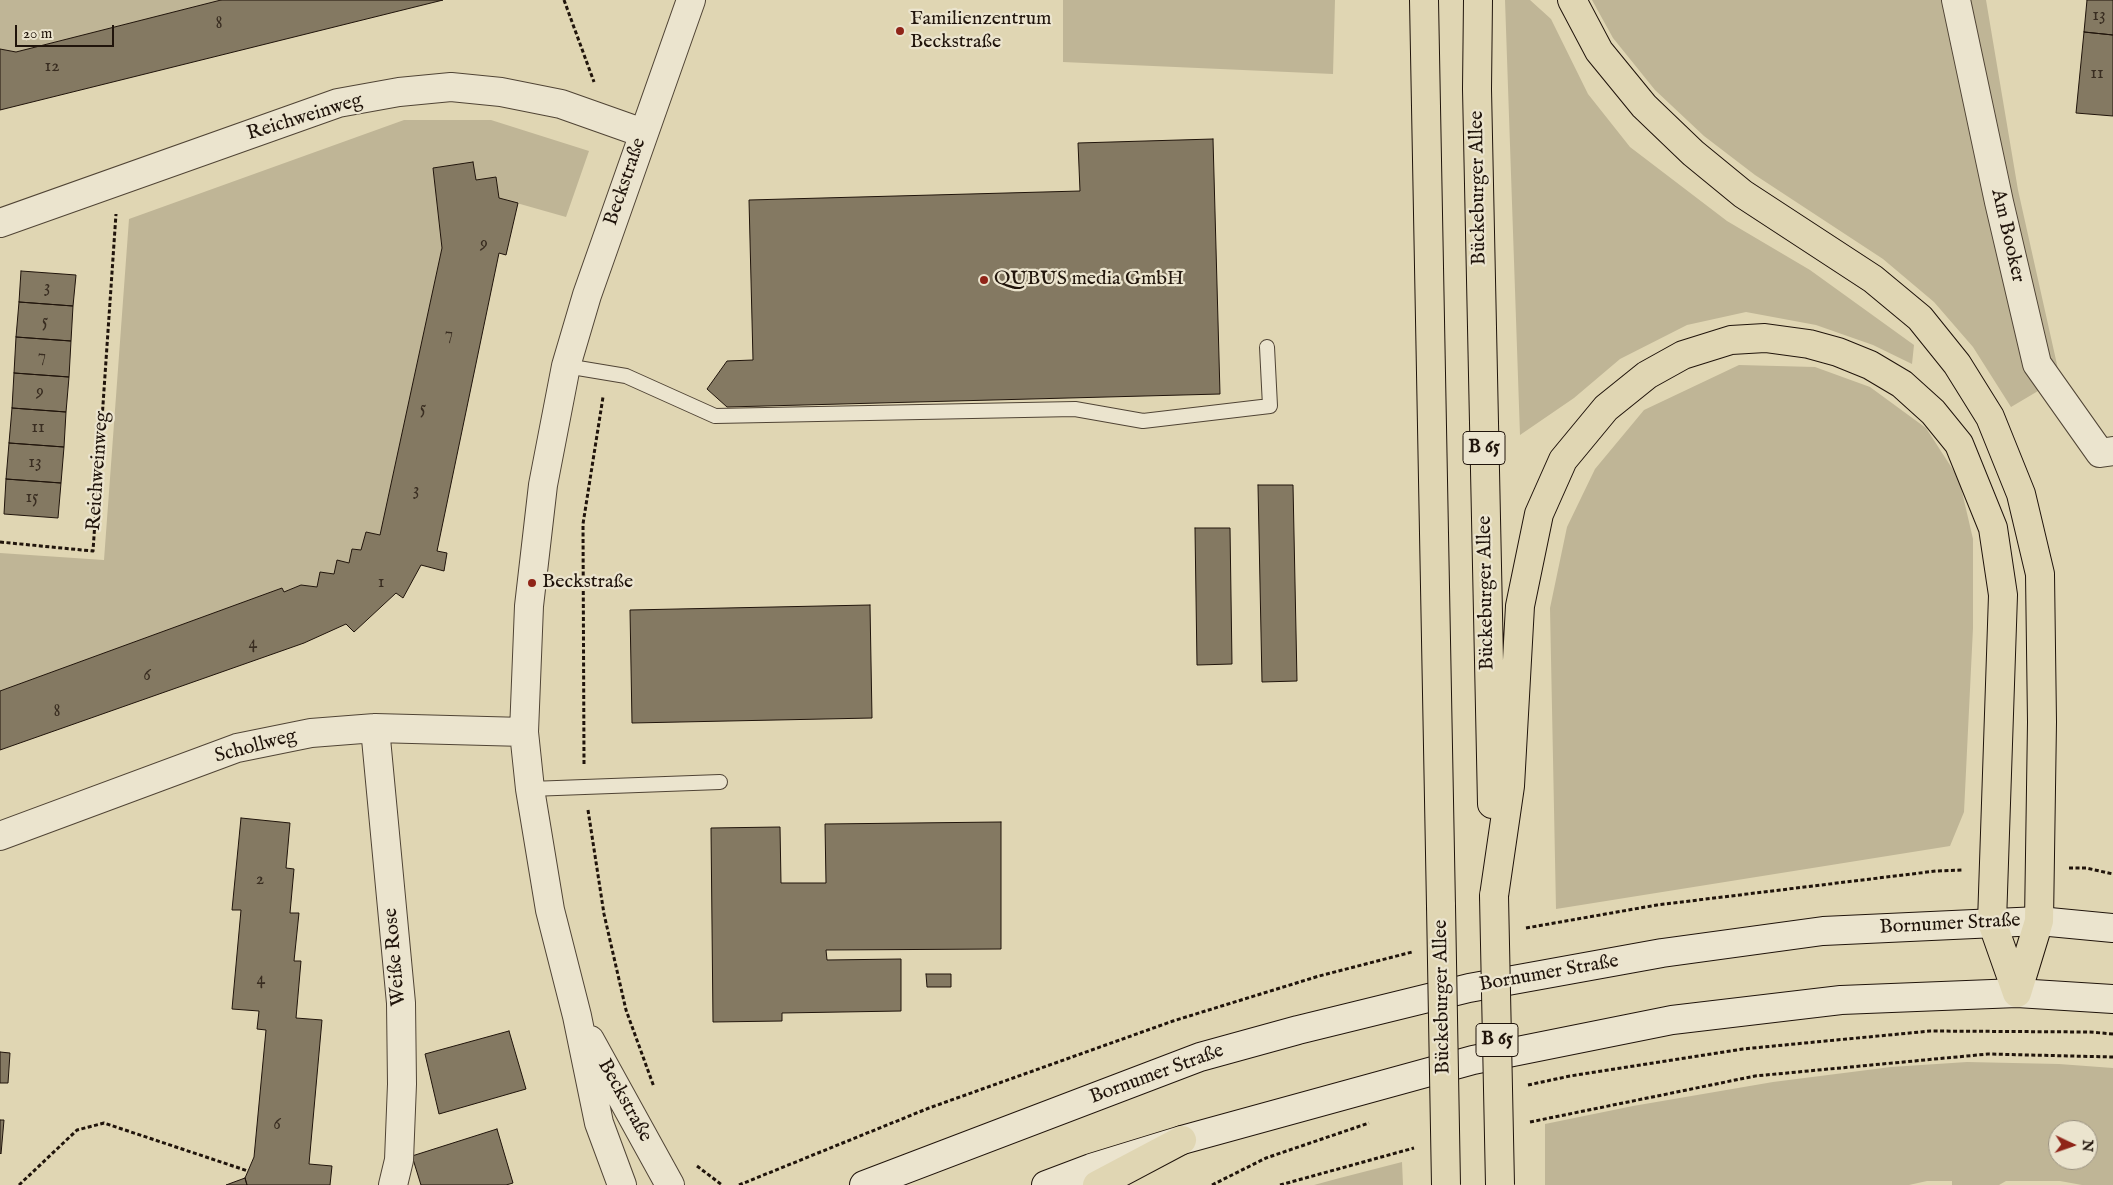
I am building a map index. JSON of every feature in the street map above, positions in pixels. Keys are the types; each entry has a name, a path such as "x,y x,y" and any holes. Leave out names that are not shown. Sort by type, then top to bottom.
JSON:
{"highway":[{"name":"Bückeburger Allee","path":"1424,0 1446,1185"},
{"name":"Bückeburger Allee","path":"1478,0 1477,90 1500,1185"},
{"path":"1572,0 1599,51 1644,106 1692,153 1743,194 1873,280 1920,318 1957,364 1990,417 2021,494 2040,574 2042,722 2039,921 2017,993"},
{"path":"1494,896 1510,786 1520,606 1539,514 1563,460 1606,408 1647,375 1683,355 1731,340 1765,338 1809,344 1838,352 1870,365 1902,384 1933,412 1959,444 1976,482 1993,528 2003,595 1992,922 2017,993"},
{"path":"1097,1185 1182,1140"}],"street":[{"name":"Beckstraße","path":"622,1185 599,1123 577,1016 550,910 530,789 524,732 532,583 543,485 566,366 587,295 691,0"},
{"name":"Am Booker","path":"1956,0 1998,202 2037,364 2107,452"},
{"name":"Reichweinweg","path":"0,223 338,103 399,92 451,87 502,92 561,104 643,133"},
{"name":"Schollweg","path":"0,836 236,748 311,733 375,728 524,732"},
{"name":"Weiße Rose","path":"375,728 401,1002 400,1122 398,1160 393,1185"},
{"name":"Bornumer Straße","path":"864,1185 1200,1057 1298,1030 1469,988 1662,953 1823,931 2039,921 2113,928"},
{"path":"1046,1185 1091,1168 1182,1140 1472,1060 1672,1020 1841,1000 2017,993 2113,999"},
{"name":"Beckstraße","path":"577,1016 670,1185"}],"lane":[{"path":"566,366 626,376 714,416 1075,409 1143,421 1270,406 1267,347"},
{"path":"530,789 720,782"}],"path":[{"path":"564,0 607,120"},
{"name":"Reichweinweg","path":"0,542 93,551 118,182"},
{"path":"1522,1087 1570,1076 1743,1049 1930,1031 2090,1032 2113,1034"},
{"path":"1528,1122 1755,1076 1988,1054 2113,1057"},
{"path":"1212,1185 1266,1158 1378,1120"},
{"path":"19,1185 77,1130 104,1123 248,1170"},
{"path":"1280,1185 1422,1147"}],"shaded area":[{"path":"0,0 221,0 16,52 0,49"},
{"path":"1063,0 1335,0 1333,74 1063,62"},
{"path":"1505,0 1530,0 1551,19 1588,94 1630,147 1727,221 1810,270 1914,345 1912,364 1873,345 1816,325 1746,312 1687,325 1620,359 1574,398 1520,435"},
{"path":"1592,0 1986,0 2018,190 2060,378 2011,407 1973,347 1934,302 1883,259 1755,175 1704,136 1655,90 1613,38"},
{"path":"404,120 491,120 589,151 566,217 499,198 496,177 476,180 473,162 433,168 442,248 380,535 366,532 361,550 352,549 349,563 337,560 334,574 320,572 317,587 301,585 284,592 282,588 0,691 0,553 104,560 129,219"},
{"path":"1739,365 1815,367 1870,387 1926,428 1959,479 1973,539 1973,628 1964,812 1950,846 1556,909 1550,608 1567,527 1595,469 1644,410"},
{"path":"1967,1062 2059,1064 2113,1068 2113,1185 2082,1185 2060,1181 2006,1181 1999,1185 1952,1185 1952,1181 1927,1181 1909,1185 1545,1185 1545,1124 1633,1106 1773,1082 1891,1067"},
{"path":"1402,1162 1403,1185 1314,1185 1336,1179"}],"building":[{"path":"221,0 443,0 0,110 0,49 16,52"},
{"path":"2087,0 2113,0 2113,35 2084,32"},
{"path":"2084,32 2113,35 2113,116 2076,113"},
{"name":"QUBUS media GmbH","path":"1213,139 1220,394 727,407 707,389 727,361 753,360 749,200 1080,191 1078,143"},
{"path":"473,162 476,180 496,177 499,198 518,203 506,255 499,253 437,551 447,553 444,571 421,565 403,598 396,593 354,632 346,624 304,643 0,750 0,691 282,588 284,592 301,585 317,587 320,572 334,574 337,560 349,563 352,549 361,550 366,532 380,535 442,248 433,168"},
{"path":"21,271 76,275 73,306 19,302"},
{"path":"19,302 73,306 71,341 16,337"},
{"path":"16,337 71,341 69,377 14,373"},
{"path":"14,373 69,377 66,412 12,408"},
{"path":"12,408 66,412 64,447 9,443"},
{"path":"9,443 64,447 61,483 6,479"},
{"path":"6,479 61,483 58,518 4,514"},
{"path":"1258,485 1293,485 1297,681 1262,682"},
{"path":"1195,528 1230,528 1232,664 1197,665"},
{"path":"870,605 872,718 632,723 630,610"},
{"path":"241,818 290,823 286,868 294,869 290,913 299,913 294,961 301,961 296,1018 322,1020 309,1164 332,1166 330,1185 247,1185 245,1178 254,1157 266,1030 257,1029 259,1011 232,1009 241,910 232,910"},
{"path":"1001,822 1001,949 826,950 827,960 901,959 901,1011 782,1013 782,1021 713,1022 711,828 780,827 781,883 826,883 825,824"},
{"path":"926,974 951,974 951,987 927,987"},
{"path":"509,1031 526,1089 439,1114 425,1054"},
{"path":"0,1052 10,1053 8,1083 0,1083"},
{"path":"0,1120 4,1120 1,1154 0,1153"},
{"path":"497,1129 513,1183 506,1185 421,1185 412,1156"},
{"path":"245,1178 247,1185 226,1185"}],"place":[{"name":"Familienzentrum Beckstraße","path":"900,31"},
{"name":"QUBUS media GmbH","path":"984,280"},
{"name":"Beckstraße","path":"532,583"}]}
